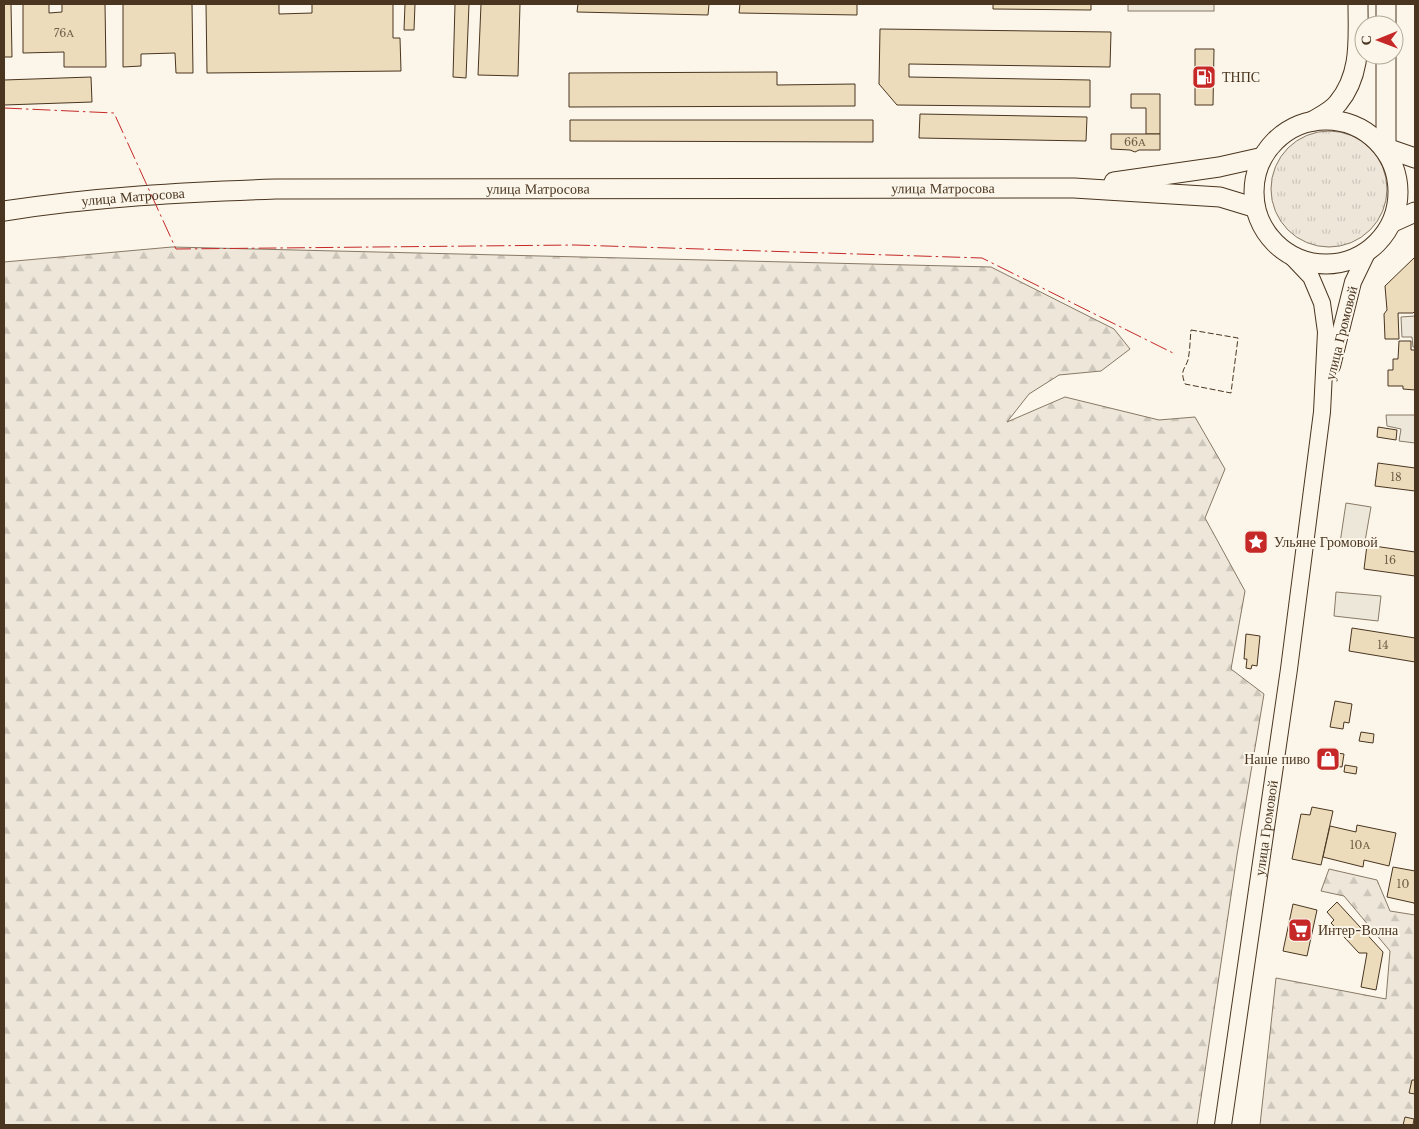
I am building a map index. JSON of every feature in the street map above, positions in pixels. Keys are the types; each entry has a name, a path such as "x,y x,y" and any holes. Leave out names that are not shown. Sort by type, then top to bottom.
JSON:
{"main road":[{"path":"1358,4 1358,57 1351,84 1337,105 1313,121 1295,127 1272,141 1259,158 1252,181 1253,207 1268,235 1292,257 1319,264 1340,263 1366,255 1381,240 1393,222 1398,194 1394,166 1386,148 1386,65"},
{"path":"1313,121 1339,122 1364,130 1386,148 1415,158"},
{"name":"улица Матросова","path":"1074,188 1219,167 1259,158"},
{"name":"улица Матросова","path":"4,211 58,202 168,192 276,189 1074,188 1220,197 1253,207"},
{"path":"1393,222 1415,212"},
{"name":"улица Громовой","path":"1322,412 1344,314 1353,282 1366,255"},
{"name":"улица Громовой","path":"1223,1125 1289,669 1322,412 1326,332 1322,303 1310,278 1292,257"}],"green space":[{"path":"1329,131 1351,135 1361,140 1370,148 1378,157 1383,167 1387,189 1383,211 1378,221 1370,230 1361,238 1351,243 1329,247 1307,243 1297,238 1288,230 1280,221 1275,211 1271,189 1275,167 1280,157 1288,148 1297,140 1307,135"},
{"path":"172,247 991,267 1114,329 1130,349 1101,371 1059,375 1029,394 1007,422 1065,397 1159,420 1195,417 1225,469 1205,518 1245,591 1231,669 1264,694 1237,855 1197,1125 4,1125 4,262"},
{"path":"1329,869 1377,880 1390,911 1415,915 1415,1125 1260,1125 1276,978 1386,999 1390,951 1344,896 1321,891"}],"shaded area":[{"path":"1128,4 1214,4 1214,11 1128,11"},
{"path":"1415,316 1415,347 1413,347 1412,337 1402,337 1401,317"},
{"path":"1386,415 1415,415 1415,443 1399,441 1401,429 1387,426"},
{"path":"1346,503 1371,507 1364,547 1340,543"},
{"path":"1336,592 1381,596 1378,621 1334,616"}],"building":[{"path":"4,4 11,4 12,57 4,57"},
{"path":"23,4 49,4 49,13 62,12 62,4 105,4 106,67 64,67 64,52 23,53"},
{"path":"123,4 192,4 193,73 176,73 175,53 141,54 141,66 123,67"},
{"path":"206,4 279,4 279,14 312,13 312,4 393,4 393,38 400,38 401,71 207,73"},
{"path":"405,4 415,4 414,30 404,30"},
{"path":"455,4 469,4 466,78 453,77"},
{"path":"481,4 520,4 518,76 478,75"},
{"path":"578,4 709,4 708,15 577,12"},
{"path":"740,4 857,4 857,15 739,13"},
{"path":"993,4 1091,4 1091,10 993,9"},
{"path":"880,29 1111,32 1110,67 909,64 909,77 1090,80 1090,107 897,105 879,84"},
{"name":"ТНПС","path":"1195,49 1214,49 1213,105 1195,105"},
{"path":"777,72 777,85 855,84 855,106 569,107 569,73"},
{"path":"91,77 92,102 4,105 4,80"},
{"path":"1131,94 1160,94 1160,134 1146,134 1146,108 1131,108"},
{"path":"920,114 1087,117 1086,141 919,138"},
{"path":"570,120 873,120 873,142 570,141"},
{"path":"1111,134 1160,134 1160,150 1139,150 1135,152 1111,149"},
{"path":"1415,257 1415,311 1413,313 1398,313 1399,339 1385,339 1384,314 1387,310 1385,286"},
{"path":"1399,341 1411,341 1411,350 1415,350 1415,390 1403,389 1403,386 1388,386 1388,370 1393,370 1393,359 1398,359"},
{"path":"1378,427 1397,430 1396,440 1377,437"},
{"path":"1378,463 1415,468 1415,491 1375,486"},
{"path":"1367,545 1415,552 1415,576 1364,569"},
{"path":"1352,628 1415,638 1415,662 1349,651"},
{"path":"1246,634 1260,636 1257,666 1252,665 1251,669 1246,668 1247,659 1244,659"},
{"path":"1335,701 1352,704 1349,723 1344,722 1343,729 1330,727"},
{"path":"1361,732 1374,734 1373,743 1359,741"},
{"path":"1325,751 1344,754 1342,767 1323,765"},
{"path":"1345,765 1357,767 1356,774 1344,772"},
{"path":"1312,807 1333,811 1321,865 1292,859 1301,814 1310,815"},
{"path":"1357,825 1396,833 1389,866 1364,860 1363,867 1323,857 1330,826 1356,832"},
{"path":"1393,867 1415,871 1415,906 1414,903 1387,897"},
{"path":"1337,902 1383,952 1376,990 1361,987 1367,953 1359,953 1331,923 1334,920 1327,912"},
{"name":"Интер-Волна","path":"1293,904 1317,910 1307,956 1283,951"},
{"path":"1412,1080 1415,1080 1415,1094 1409,1093"},
{"path":"1405,1117 1414,1119 1413,1125 1403,1125"}],"fence":[{"path":"1191,330 1238,338 1231,393 1185,384 1183,373 1188,360 1191,330"}],"power":[{"path":"4,108 114,113 176,249 575,245 982,258 1173,353"}],"place":[{"name":"ТНПС","path":"1204,77"},
{"name":"Ульяне Громовой","path":"1256,542"},
{"name":"Наше пиво","path":"1328,759"},
{"name":"Интер-Волна","path":"1300,930"}]}
